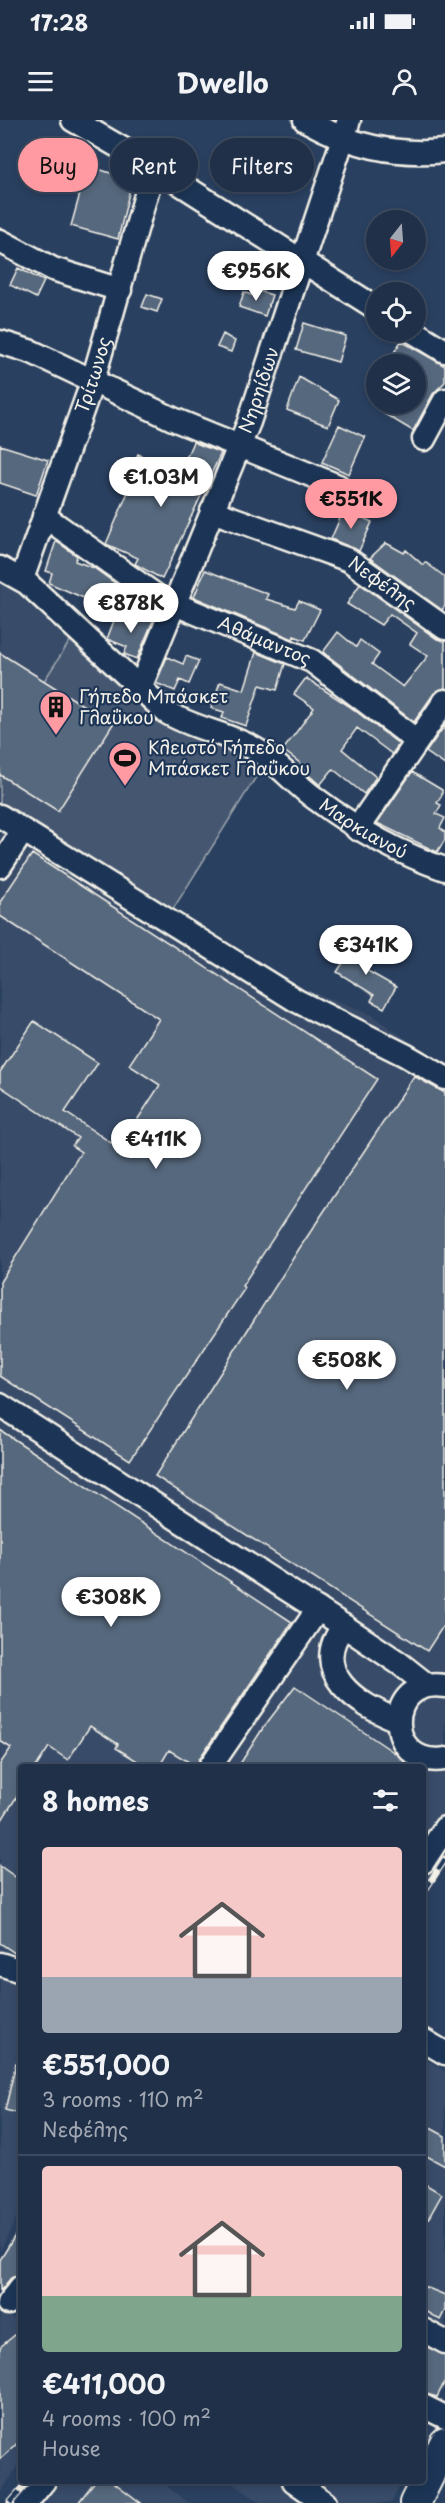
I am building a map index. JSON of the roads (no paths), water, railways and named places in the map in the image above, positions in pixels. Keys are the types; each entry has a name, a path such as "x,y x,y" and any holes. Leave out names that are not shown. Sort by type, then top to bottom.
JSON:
{"main road":[{"path":"427,2467 445,2443"},
{"path":"415,2503 421,2484"}],"street":[{"path":"73,120 110,141"},
{"path":"305,120 346,130 367,147 399,152 445,151"},
{"name":"Νηρηίδων","path":"140,688 240,446 346,130"},
{"name":"Τρίτωνος","path":"22,579 93,380 147,192"},
{"path":"193,192 366,302"},
{"path":"0,241 53,269 120,290"},
{"path":"426,339 445,351"},
{"path":"0,342 33,352 173,419 338,486"},
{"path":"424,439 445,400"},
{"name":"Νεφέλης","path":"212,511 349,560 445,628"},
{"name":"Αθάμαντος","path":"44,516 120,572 174,605 312,661 417,741"},
{"name":"Μαρκιανού","path":"0,568 22,579 166,712 181,721 257,750 357,829 401,852 445,869"},
{"path":"357,829 445,701"},
{"path":"0,816 297,1001 405,1055 445,1078"},
{"path":"0,866 23,831"},
{"path":"0,1405 399,1663 440,1685"},
{"path":"212,1764 318,1609"},
{"path":"344,1626 335,1637 332,1650 336,1677 357,1699 378,1712 398,1720"},
{"path":"440,1685 410,1694 404,1702 398,1720 401,1737 411,1751 426,1759 445,1759"},
{"path":"426,1857 445,1828"},
{"path":"0,1964 18,1970"},
{"path":"426,2042 445,2053"},
{"path":"426,2332 445,2342"},
{"path":"426,2408 445,2417"},
{"path":"26,2503 42,2484"},
{"path":"298,2484 326,2503"}],"railway":[{"path":"426,1888 445,1859"},
{"path":"10,2503 26,2484"}],"place":[{"name":"Γήπεδο Μπάσκετ Γλαΰκου","path":"56,736"},
{"name":"Κλειστό Γήπεδο Μπάσκετ Γλαΰκου","path":"125,787"}]}
